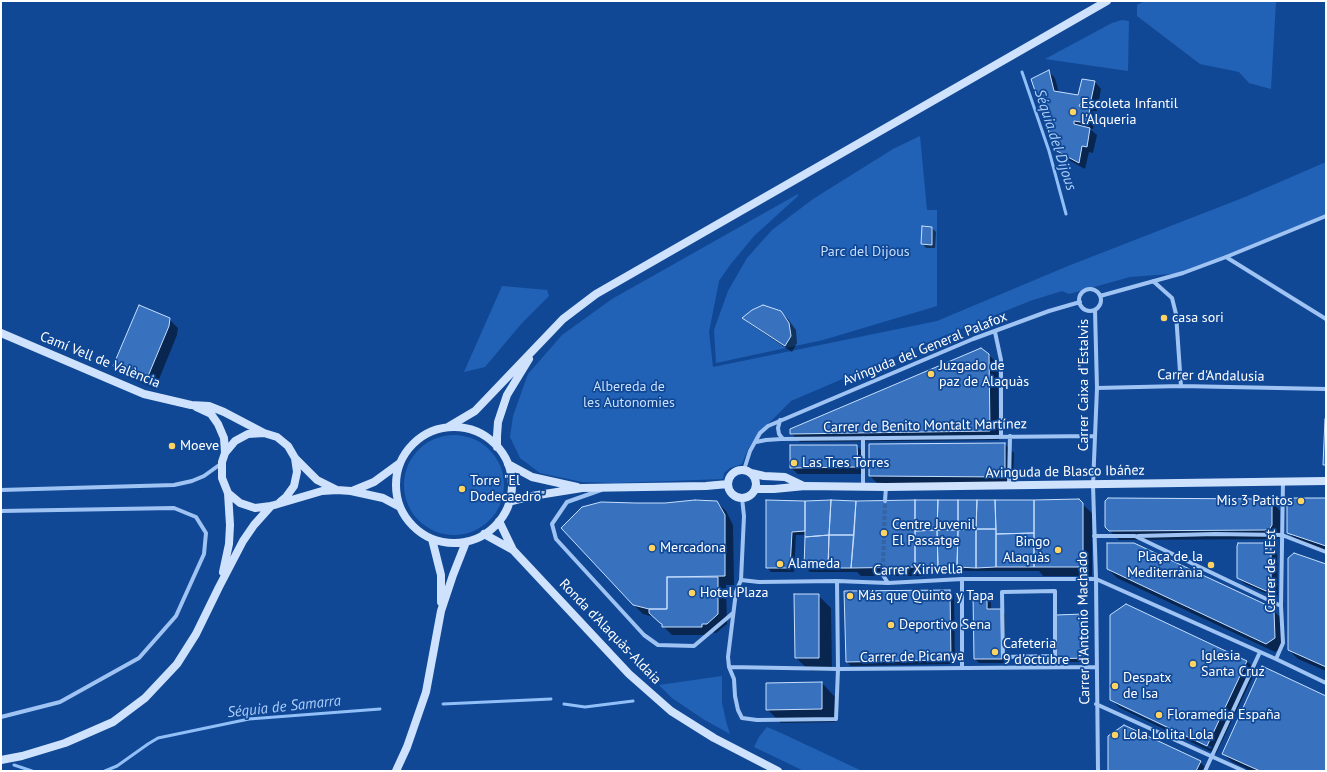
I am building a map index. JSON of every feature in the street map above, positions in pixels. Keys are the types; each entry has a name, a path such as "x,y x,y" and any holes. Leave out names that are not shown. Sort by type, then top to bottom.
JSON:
{"street":[{"path":"448,427 466,428 483,435 497,447 508,464 512,483 509,502 499,521 484,534 466,542 449,543 432,539 413,526 405,517 396,496 396,474 405,453 412,444 430,432 448,427 475,411 563,318 596,294 1107,1"},
{"path":"1100,296 1183,273 1326,216"},
{"path":"1226,257 1326,319"},
{"path":"1153,281 1172,298 1176,314 1181,386"},
{"path":"1094,290 1100,296 1100,304 1095,310 1085,310 1082,307 1080,302 1081,294 1086,291 1094,290"},
{"name":"Avinguda del General Palafox","path":"747,472 748,456 760,433 768,426 966,342 1049,311 1080,302"},
{"name":"Carrer Caixa d'Estalvis","path":"1093,485 1097,388 1095,310"},
{"path":"995,332 1001,360 1002,436"},
{"name":"Camí Vell de València","path":"1,333 144,394 191,405 209,406 224,412 264,433"},
{"path":"497,447 498,422 508,395 534,350"},
{"name":"Carrer d'Andalusia","path":"1097,388 1181,386 1326,389"},
{"name":"Camí Vell de València","path":"191,405 211,414 218,424 224,438 225,453"},
{"path":"780,420 778,428 779,434 783,439"},
{"path":"219,587 226,563 230,525 228,493 222,478 222,462 225,453 235,441 248,434 264,433 277,437 288,446 295,458 317,480 337,490"},
{"path":"1009,486 1010,436"},
{"name":"Carrer de Benito Montalt Martínez","path":"756,442 783,439 1095,436"},
{"path":"863,438 863,487"},
{"path":"1,760 22,756 65,743 113,722 145,698 177,664 196,634 243,541 254,525 273,506 286,498 294,486 297,472 295,458"},
{"path":"1,490 174,484 192,481 204,476 222,462"},
{"path":"351,491 374,482 400,463"},
{"path":"508,464 532,477 582,488"},
{"path":"739,470 747,472 755,479 755,489 750,495 742,498 736,497 731,494 729,490 728,484 731,474 739,470"},
{"name":"Avinguda de Blasco Ibáñez","path":"747,472 764,476 785,477 805,486"},
{"name":"Avinguda de Blasco Ibáñez","path":"755,489 805,486 1009,486 1326,481"},
{"name":"Carrer de l'Est","path":"1276,659 1283,643 1281,606 1283,482"},
{"path":"509,502 532,496 582,488 728,484"},
{"name":"Carrer d'Antonio Machado","path":"1093,485 1096,579 1096,704 1098,771"},
{"path":"885,501 886,487"},
{"path":"607,488 567,502 552,524 556,539 644,635 658,645 694,646 734,612"},
{"path":"228,493 240,504 256,508 273,506 322,491 337,490 351,491 382,498 400,507"},
{"path":"742,498 744,516 741,580 736,592 728,657 729,667 734,679 738,710 742,718 756,720 836,719 838,669 837,581"},
{"path":"1,511 174,508 196,518 206,533 204,554 176,616 139,658 60,702 1,716"},
{"path":"499,521 513,550"},
{"path":"484,534 513,550"},
{"path":"1094,536 1215,534 1282,535 1326,552"},
{"path":"1135,536 1281,606"},
{"path":"432,539 441,575 441,611"},
{"path":"396,771 407,747 426,692 441,611 466,542"},
{"name":"Ronda d'Alaquàs-Aldaia","path":"513,550 629,674 671,711 714,738 778,771"},
{"path":"883,568 883,575 888,583"},
{"path":"962,579 962,668"},
{"name":"Carrer Xirivella","path":"741,580 759,582 837,581 888,583 962,579 1096,579"},
{"path":"1096,579 1276,659 1326,683"},
{"path":"1055,591 1055,656 1003,657 1002,592 1055,591"},
{"path":"1204,771 1260,652"},
{"name":"Carrer de Picanya","path":"729,667 838,669 1096,667"},
{"path":"1096,704 1244,771"}],"green space":[{"path":"1145,1 1276,1 1271,89 1249,83 1239,72 1200,64 1137,16 1137,5"},
{"path":"1122,20 1129,21 1128,71 1045,59 1112,23"},
{"name":"Parc del Dijous","path":"920,136 927,210 937,210 937,306 823,340 716,363 714,330 728,291 747,258 772,230 813,199 893,149"},
{"name":"Albereda de les Autonomies","path":"1326,162 1326,214 1183,273 1130,277 1069,294 1062,291 1030,301 931,341 791,401 757,435 748,449 742,464 730,468 724,473 723,479 616,483 582,482 540,473 520,458 510,437 513,416 528,374 562,335 612,299 798,194 798,196 754,236 719,281 709,332 713,367 937,321 1068,266 1245,197"},
{"path":"502,286 547,290 549,296 522,323 485,367 464,372"},
{"path":"454,435 473,438 490,449 501,466 504,485 501,504 490,521 473,532 454,535 435,532 418,521 407,504 404,485 407,466 418,449 435,438"},
{"path":"722,676 722,703 730,734 703,719 672,698 659,685"},
{"path":"767,727 862,771 804,771 754,747 759,737"}],"building":[{"path":"1049,70 1054,91 1078,95 1082,79 1095,81 1090,105 1080,104 1079,106 1090,109 1087,123 1074,121 1074,124 1090,128 1087,147 1082,146 1079,163 1055,150 1031,79"},
{"path":"922,226 932,227 932,245 921,244"},
{"path":"139,305 170,318 169,326 146,381 113,366"},
{"path":"763,305 781,311 789,323 791,336 785,346 742,318 752,310"},
{"path":"981,348 989,354 990,431 790,434 790,429"},
{"path":"1325,419 1326,465 1323,465"},
{"path":"1005,443 1005,477 869,476 869,444"},
{"path":"790,445 857,445 858,467 790,468"},
{"path":"1108,498 1270,499 1272,501 1272,525 1269,530 1109,531 1105,527 1105,501"},
{"path":"1287,498 1326,498 1326,546 1287,533"},
{"name":"Bingo Alaquàs","path":"1079,499 1083,503 1083,567 1034,567 1034,500"},
{"name":"Mercadona","path":"695,500 717,501 725,515 725,576 667,577 667,609 649,609 633,605 561,528 582,507 601,502 665,503"},
{"path":"766,500 805,501 805,531 792,532 790,568 766,568"},
{"path":"831,500 856,501 854,535 829,535"},
{"path":"831,500 829,535 805,537 805,501"},
{"name":"Centre Juvenil El Passatge","path":"915,500 915,567 851,568 856,501"},
{"path":"915,500 938,500 937,530 915,531"},
{"path":"938,500 958,500 958,530 937,530"},
{"path":"958,500 977,500 976,529 958,530"},
{"path":"977,500 995,500 996,529 976,529"},
{"path":"995,500 1034,500 1034,533 996,534"},
{"path":"976,529 976,568 957,567 958,530"},
{"path":"976,529 996,529 996,567 976,568"},
{"path":"937,530 958,530 957,567 938,567"},
{"path":"937,530 938,567 915,567 915,531"},
{"path":"1034,533 1034,567 996,567 996,534"},
{"path":"829,535 828,568 804,568 805,537"},
{"path":"829,535 854,535 851,568 828,568"},
{"path":"1107,543 1134,543 1273,608 1275,638 1266,644 1107,569"},
{"path":"1238,543 1266,543 1271,547 1271,588 1266,591 1237,578"},
{"path":"1294,553 1326,564 1326,667 1288,650 1288,558"},
{"name":"Hotel Plaza","path":"667,577 718,577 718,614 707,624 702,624 702,627 662,627 662,624 649,613 649,609 667,609"},
{"path":"950,590 951,660 846,662 844,591"},
{"path":"794,594 819,594 819,658 795,658"},
{"path":"987,594 987,609 1001,609 1002,659 974,659 973,595"},
{"path":"1126,604 1247,661 1207,746 1110,700 1110,615"},
{"path":"1083,614 1083,658 1056,659 1056,615"},
{"path":"1262,666 1326,696 1326,771 1260,771 1222,754"},
{"path":"822,682 822,709 766,710 766,683"},
{"path":"1124,725 1201,761 1196,771 1108,771 1108,736"}],"waterway":[{"name":"Séquia del Dijous","path":"1022,72 1049,151 1066,214"},
{"name":"Séquia de Samarra","path":"443,704 551,699"},
{"name":"Séquia de Samarra","path":"564,704 585,707 633,701"},
{"name":"Séquia de Samarra","path":"105,771 117,766 158,738 249,719 380,709"},
{"name":"Séquia de Samarra","path":"14,765 32,771"}],"tunnel":[{"path":"883,568 885,501"}],"place":[{"name":"Escoleta Infantil l'Alqueria","path":"1073,112"},
{"name":"casa sori","path":"1164,318"},
{"name":"Juzgado de paz de Alaquàs","path":"931,374"},
{"name":"Moeve","path":"172,446"},
{"name":"Las Tres Torres","path":"794,463"},
{"name":"Torre \"El Dodecaedro\"","path":"462,489"},
{"name":"Mis 3 Patitos","path":"1301,501"},
{"name":"Centre Juvenil El Passatge","path":"884,533"},
{"name":"Mercadona","path":"652,548"},
{"name":"Bingo Alaquàs","path":"1058,550"},
{"name":"Alameda","path":"780,564"},
{"name":"Plaça de la Mediterrània","path":"1211,565"},
{"name":"Hotel Plaza","path":"692,593"},
{"name":"Más que Quinto y Tapa","path":"850,596"},
{"name":"Deportivo Sena","path":"891,625"},
{"name":"Cafeteria 9 d'octubre","path":"995,652"},
{"name":"Iglesia Santa Cruz","path":"1193,664"},
{"name":"Despatx de Isa","path":"1115,686"},
{"name":"Floramedia España","path":"1159,715"},
{"name":"Lola Lolita Lola","path":"1115,735"}]}
